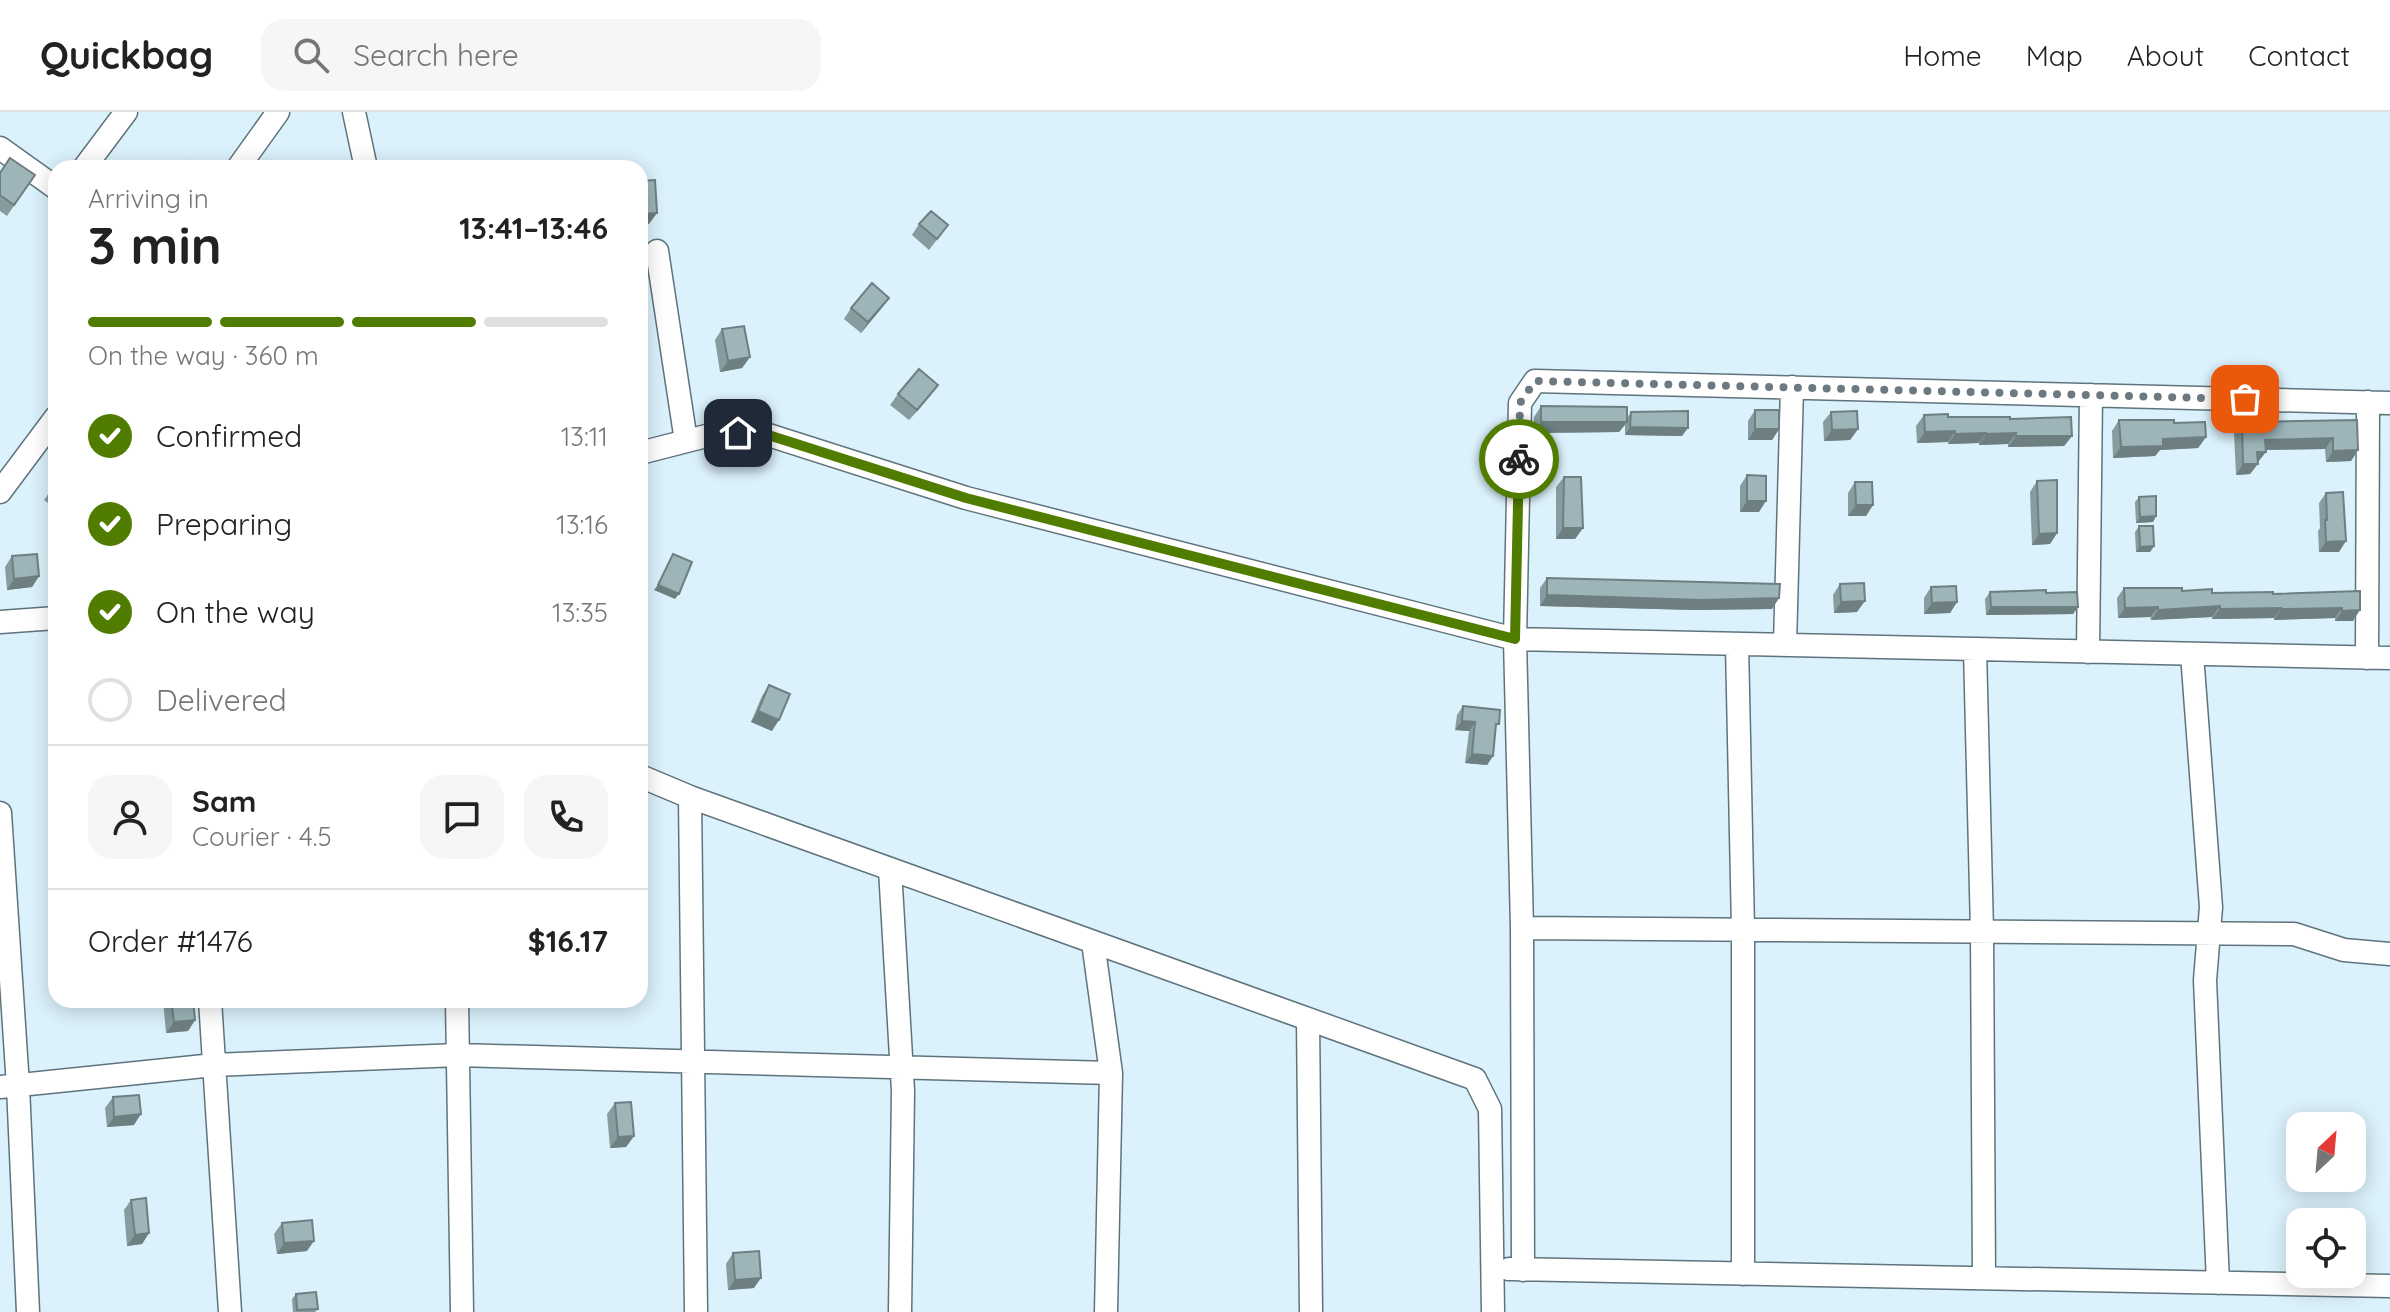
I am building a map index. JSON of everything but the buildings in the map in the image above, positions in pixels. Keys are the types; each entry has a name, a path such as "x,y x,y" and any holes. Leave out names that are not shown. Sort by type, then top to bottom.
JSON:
{"street":[{"path":"90,160 126,112"},
{"path":"244,160 278,112"},
{"path":"354,112 364,160"},
{"path":"0,148 48,182"},
{"path":"657,251 686,441"},
{"path":"1523,1270 1522,928 1515,639 1520,403 1535,381 2379,402 2367,658"},
{"path":"1785,645 1792,387"},
{"path":"2088,652 2091,395"},
{"path":"0,492 48,428"},
{"path":"648,451 714,434 762,433 966,498 1515,639 2390,658"},
{"path":"0,622 48,619"},
{"path":"1737,644 1743,929 1743,1274"},
{"path":"1975,649 1982,931 1984,1278"},
{"path":"2192,654 2211,907 2205,980 2218,1283"},
{"path":"648,779 1475,1079 1490,1109 1493,1312"},
{"path":"690,797 696,1312"},
{"path":"0,813 9,1087 28,1312"},
{"path":"890,869 901,1067 900,1312"},
{"path":"1522,928 2294,934 2344,950 2390,954"},
{"path":"1093,942 1111,1073 1106,1312"},
{"path":"210,1008 230,1312"},
{"path":"457,1008 462,1312"},
{"path":"1308,1019 1311,1312"},
{"path":"9,1087 214,1065 458,1055 1111,1073"},
{"path":"1492,1269 2390,1286"}],"way so far":[{"path":"1519,459 1520,403 1535,381 2245,399"}],"route":[{"path":"738,433 762,433 966,498 1515,639 1519,459"}]}
